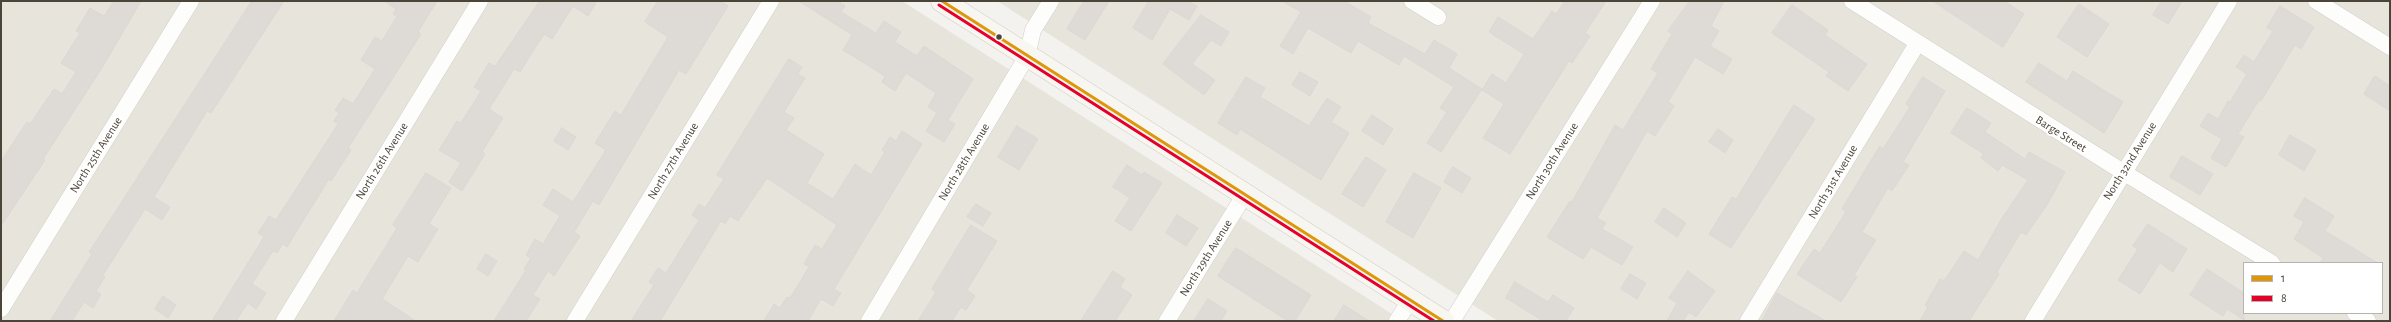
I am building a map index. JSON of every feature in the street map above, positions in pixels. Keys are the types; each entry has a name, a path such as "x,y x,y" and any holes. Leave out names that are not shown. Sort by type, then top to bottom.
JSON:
{"main road":[{"path":"942,1 1443,321"}],"street":[{"name":"North 25th Avenue","path":"1,309 191,1"},
{"name":"North 26th Avenue","path":"284,321 480,1"},
{"name":"North 27th Avenue","path":"575,321 771,1"},
{"name":"North 28th Avenue","path":"869,321 1027,56 1033,30 1051,1"},
{"path":"1412,1 1438,17"},
{"name":"North 30th Avenue","path":"1452,321 1652,1"},
{"name":"Barge Street","path":"1852,1 1917,44 2270,262"},
{"name":"North 32nd Avenue","path":"2033,321 2229,1"},
{"path":"2316,1 2390,47"},
{"name":"North 31st Avenue","path":"1748,321 1917,44"},
{"name":"North 29th Avenue","path":"1167,321 1245,194"},
{"path":"1397,321 1410,300"},
{"path":"2357,314 2368,321"}],"shaded area":[{"path":"1,1 902,1 1403,321 1,321"},
{"path":"997,1 2390,1 2390,321 1498,321"}],"building":[{"path":"114,1 141,1 105,63 43,159 45,160 1,226 1,161 27,122 30,124 54,89 62,94 76,72 61,63 80,33 76,31 90,8 104,16"},
{"path":"252,1 284,1 211,113 207,111 154,197 170,207 162,220 145,209 103,275 105,277 96,291 101,294 93,308 84,302 72,321 50,321 92,254 89,252"},
{"path":"384,1 437,1 418,32 421,34 348,148 351,150 331,181 329,179 287,247 283,244 277,253 273,251 252,284 266,293 256,309 248,303 236,321 212,321 264,237 258,233 269,216 276,220 338,124 334,121 339,113 335,110 343,98 353,104 375,69 361,60 375,37 382,41 397,16 393,14 396,9"},
{"path":"540,1 597,1 588,16 573,6 552,39 544,34 520,72 514,69 489,109 503,118 482,152 485,154 462,191 449,182 461,163 439,150 457,121 461,123 481,91 474,87 489,63 495,66"},
{"path":"658,1 720,1 728,6 686,74 679,70 599,205 593,201 574,232 580,236 554,276 548,271 533,295 540,299 526,321 494,321 526,270 524,269 531,258 526,255 535,239 543,244 560,216 543,205 553,189 573,202 606,150 595,143 615,111 621,115 668,37 645,22"},
{"path":"799,1 838,1 845,6 841,12 876,33 884,21 901,32 895,42 917,56 924,46 973,79 948,120 955,124 944,142 926,131 937,113 928,107 936,93 906,73 895,91 882,82 885,76 843,50 852,35"},
{"path":"1084,1 1109,1 1085,40 1067,29"},
{"path":"1149,1 1188,1 1197,6 1189,20 1170,9 1152,40 1133,28"},
{"path":"1282,1 1344,1 1371,17 1368,23 1425,54 1434,40 1457,54 1449,68 1482,89 1441,152 1427,143 1447,112 1440,108 1454,87 1404,56 1399,65 1358,41 1351,53 1308,28 1293,54 1280,46 1301,12"},
{"path":"1565,1 1606,1 1585,33 1590,36 1572,63 1569,61 1510,154 1483,138 1504,104 1482,90 1492,74 1506,83 1524,54 1489,32 1498,17 1533,39 1552,11 1556,14"},
{"path":"1690,1 1724,1 1711,26 1719,31 1710,46 1732,59 1723,74 1695,57 1668,102 1674,106 1655,136 1647,131 1597,218 1606,223 1602,229 1633,247 1622,265 1591,247 1583,259 1547,237 1570,201 1572,202 1615,125 1623,130 1658,73 1651,69 1672,34 1668,31"},
{"path":"1933,1 2004,1 2024,14 2003,47"},
{"path":"2162,1 2182,1 2168,24 2153,15"},
{"path":"2079,4 2109,24 2087,57 2057,37"},
{"path":"1792,5 1828,30 1825,35 1867,64 1848,91 1826,76 1829,72 1772,33"},
{"path":"2280,6 2314,27 2301,49 2295,45 2261,101 2259,100 2238,134 2244,137 2226,167 2211,158 2222,139 2200,126 2208,113 2218,119 2228,101 2230,102 2247,74 2236,67 2244,55 2254,62 2273,31 2267,28"},
{"path":"1201,15 1229,32 1221,46 1211,40 1192,64 1215,80 1204,95 1163,64"},
{"path":"789,59 802,67 798,74 805,78 784,112 794,118 786,130 824,154 807,183 833,199 855,164 871,175 885,152 882,150 890,137 896,141 902,131 922,144 834,289 841,293 833,306 821,299 808,321 764,321 774,304 780,308 787,297 790,298 809,267 804,264 815,245 822,249 837,225 767,178 738,221 730,216 725,224 721,221 660,321 631,321 654,285 649,282 658,268 666,273 699,220 692,215 699,204 705,208 724,179 717,175"},
{"path":"2039,63 2067,81 2073,71 2123,102 2104,133 2026,82"},
{"path":"1300,72 1318,82 1310,96 1292,85"},
{"path":"2375,76 2390,86 2390,111 2364,94"},
{"path":"1246,77 1265,88 1260,97 1309,126 1327,98 1341,107 1331,122 1349,133 1321,180 1240,129 1237,135 1218,123"},
{"path":"1923,77 1945,91 1903,162 1909,165 1892,191 1888,188 1862,232 1876,240 1854,275 1857,277 1841,302 1797,274 1814,249 1820,253 1846,212 1842,209 1865,170 1880,146 1883,149 1910,107 1906,104"},
{"path":"1794,105 1815,119 1731,248 1709,234 1732,197 1736,199"},
{"path":"1967,108 1991,123 1985,132 2025,159 2029,152 2065,172 2047,205 2026,235 2021,232 1997,272 1999,274 1969,321 1920,321 1928,307 1925,305 1940,279 1944,281 1964,251 1978,260 2002,218 2028,180 2002,165 1998,171 1981,158 1984,154 1951,133"},
{"path":"1372,115 1393,129 1383,145 1362,131"},
{"path":"1017,126 1038,139 1019,170 998,157"},
{"path":"562,128 576,137 568,150 554,141"},
{"path":"1718,129 1733,140 1725,153 1709,142"},
{"path":"2290,135 2316,150 2304,171 2279,155"},
{"path":"2182,156 2213,174 2200,195 2170,177"},
{"path":"1366,157 1386,170 1363,207 1342,194"},
{"path":"1127,165 1142,175 1144,172 1162,183 1131,231 1115,221 1130,198 1113,187"},
{"path":"1453,167 1471,178 1462,193 1444,182"},
{"path":"426,173 451,188 429,224 438,229 418,262 408,256 382,299 416,321 334,321 353,290 357,293 397,228 393,225"},
{"path":"1414,173 1441,188 1413,238 1386,222"},
{"path":"2305,198 2334,216 2325,231 2376,262 2321,262 2323,258 2294,239 2304,222 2294,216"},
{"path":"976,204 991,213 983,226 967,217"},
{"path":"1664,208 1686,223 1677,237 1655,222"},
{"path":"1177,215 1198,228 1186,246 1166,233"},
{"path":"2148,224 2187,249 2173,272 2160,263 2140,294 2118,280 2138,249 2133,246"},
{"path":"971,225 997,241 967,290 975,296 966,310 961,307 952,321 918,321 936,292 932,289"},
{"path":"1236,248 1311,295 1295,321 1288,321 1218,276"},
{"path":"486,254 497,261 488,276 477,269"},
{"path":"2207,269 2243,292 2244,320 2227,309 2223,316 2190,295"},
{"path":"1113,271 1125,279 1120,287 1132,295 1115,321 1081,321"},
{"path":"1688,271 1715,291 1696,317 1689,312 1683,321 1667,321 1677,303 1669,298"},
{"path":"1630,274 1646,283 1637,299 1621,289"},
{"path":"1515,282 1548,302 1553,295 1574,308 1566,321 1543,321 1506,298"},
{"path":"1777,293 1826,321 1762,321"},
{"path":"163,296 176,305 168,318 155,309"},
{"path":"1208,299 1227,311 1221,321 1194,321"},
{"path":"1344,305 1369,321 1334,321"}],"transit line":[{"name":"1","path":"942,1 1443,321"},
{"name":"8","path":"939,5 1434,321"}]}
